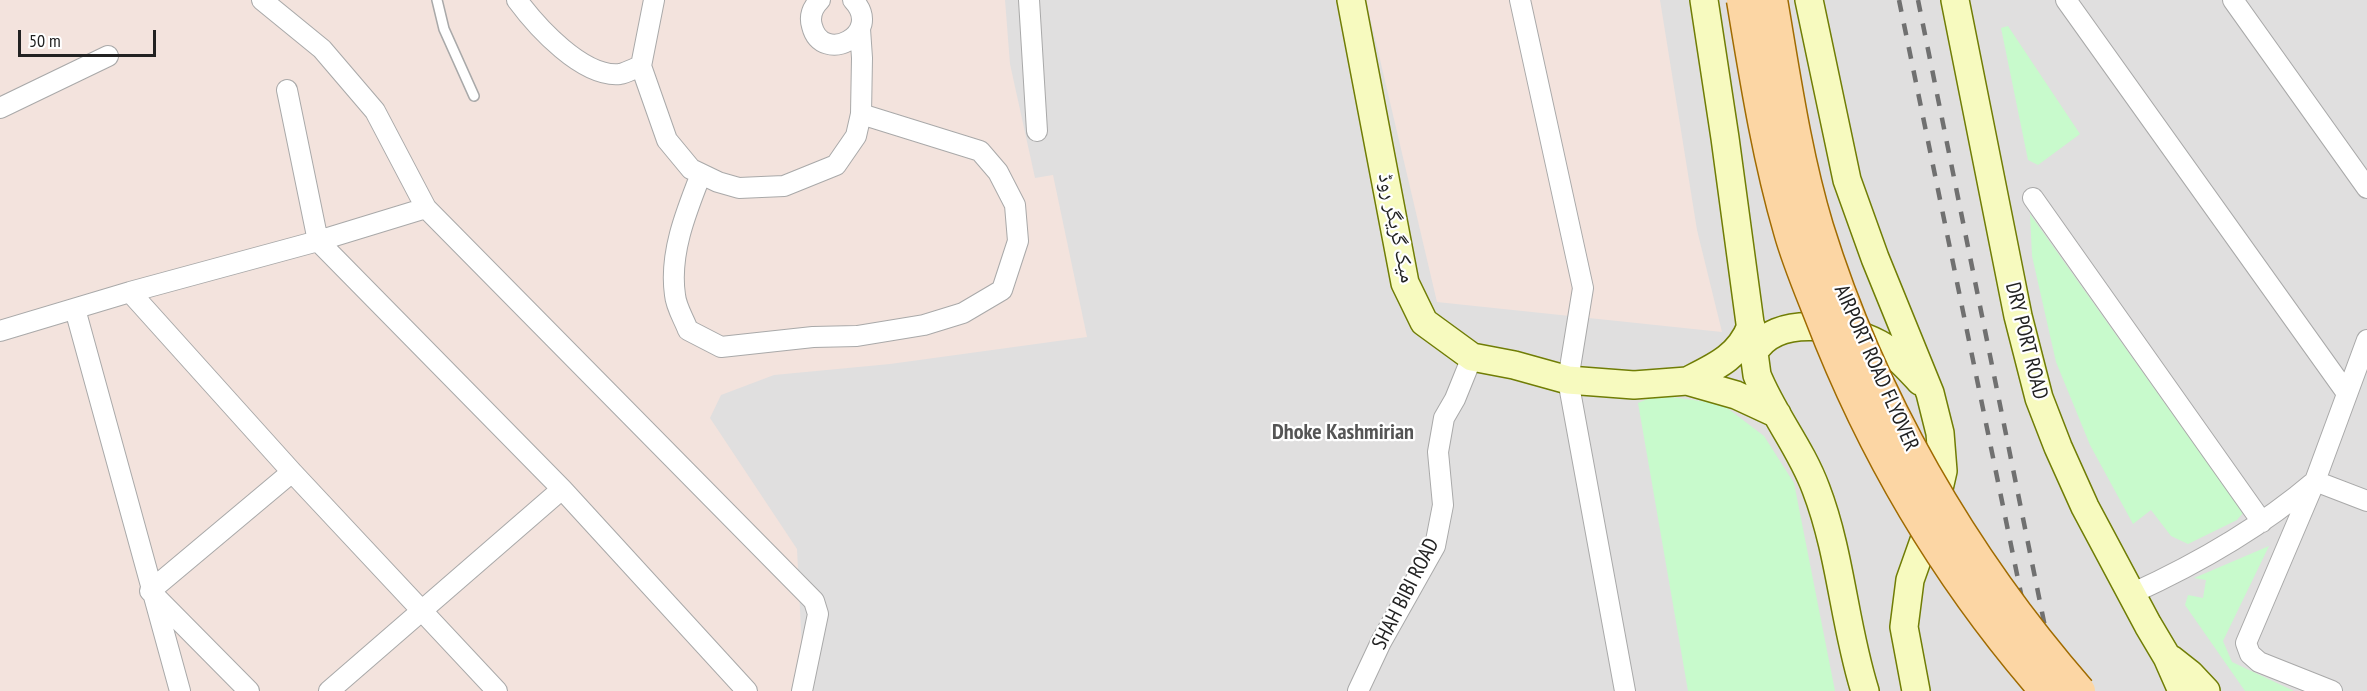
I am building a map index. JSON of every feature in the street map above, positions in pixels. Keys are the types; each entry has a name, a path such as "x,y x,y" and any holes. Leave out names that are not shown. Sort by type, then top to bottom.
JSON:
{"main road":[{"name":"میک گریگر روڈ","path":"1351,0 1405,283 1425,322 1472,357 1514,365 1568,380 1634,385 1687,381 1736,395 1777,414"},
{"path":"1704,0 1757,375 1764,393 1800,452 1816,489 1825,516 1864,691"},
{"name":"AIRPORT ROAD FLYOVER","path":"1742,0 1764,130 1789,231 1826,333 1894,477 1925,531 1997,634 2045,691"},
{"name":"AIRPORT ROAD FLYOVER","path":"1772,0 1796,134 1818,225 1838,284 1874,371 1924,475 2017,615 2080,691"},
{"path":"1809,0 1847,180 1875,258 1930,393 1940,433 1942,471 1933,515 1910,580 1904,627 1916,691"},
{"name":"DRY PORT ROAD","path":"1955,0 2020,328 2036,389 2058,447 2085,507 2167,657 2182,691"},
{"name":"میک گریگر روڈ","path":"1687,381 1724,361 1740,348 1751,326"},
{"path":"1754,354 1757,346 1774,333 1794,326 1812,326 1848,333 1880,344 1908,368 1930,393"},
{"path":"1825,516 1828,607 1835,647 1847,691"},
{"path":"2167,657 2190,674 2206,691"}],"street":[{"path":"262,0 322,49 375,111 426,208 814,601 818,614 802,691"},
{"path":"517,0 571,58 595,71 620,74 641,66"},
{"path":"654,0 641,66 667,140 692,169 739,188 784,186 836,165 856,136 861,114 862,58 861,14 854,0"},
{"path":"820,0 812,11 811,20 817,36 823,42 831,45 848,42 860,29"},
{"path":"1029,0 1037,131"},
{"path":"1520,0 1583,288 1568,380 1625,691"},
{"path":"2066,0 2346,392"},
{"path":"2233,0 2367,188"},
{"path":"0,108 108,56"},
{"path":"287,90 318,241 562,489 747,691"},
{"path":"701,174 688,207 674,258 675,297 688,330 721,347 856,336 924,325 963,313 1002,290 1018,242 1016,204 998,172 980,151 861,114"},
{"path":"2033,198 2262,522"},
{"path":"0,331 426,208"},
{"path":"130,292 292,472 497,691"},
{"path":"75,309 150,591 180,691"},
{"path":"2332,691 2259,662 2250,654 2246,643 2315,481 2367,340"},
{"name":"SHAH BIBI ROAD","path":"1358,691 1381,642 1435,546 1443,505 1438,452 1444,418 1455,399 1472,357"},
{"path":"150,591 292,472"},
{"path":"2131,594 2183,570 2262,522 2315,481"},
{"path":"2315,481 2367,501"},
{"path":"329,691 562,489"},
{"path":"150,591 249,691"}],"lane":[{"path":"437,0 444,29 474,96"}],"shaded area":[{"path":"0,0 2367,0 2367,691 0,691"},
{"path":"0,0 1005,0 1010,64 1035,178 1053,175 1087,337 890,364 774,375 721,395 710,418 797,549 804,691 0,691"},
{"path":"1366,0 1660,0 1697,230 1722,332 1437,302"}],"green space":[{"path":"2008,26 2080,134 2038,165 2028,160 2001,28"},
{"path":"2030,214 2243,513 2237,520 2188,544 2171,536 2151,510 2133,524 2090,445 2056,362 2032,256"},
{"path":"1657,395 1722,404 1764,436 1794,483 1835,691 1688,691 1638,403"},
{"path":"2269,546 2223,641 2232,662 2294,691 2245,691 2185,605 2188,595 2203,598 2206,580 2194,578"}],"railway":[{"path":"1899,0 2041,691"},
{"path":"1918,0 2058,691"}],"district":[{"name":"Dhoke Kashmirian","path":"1343,433"}]}
